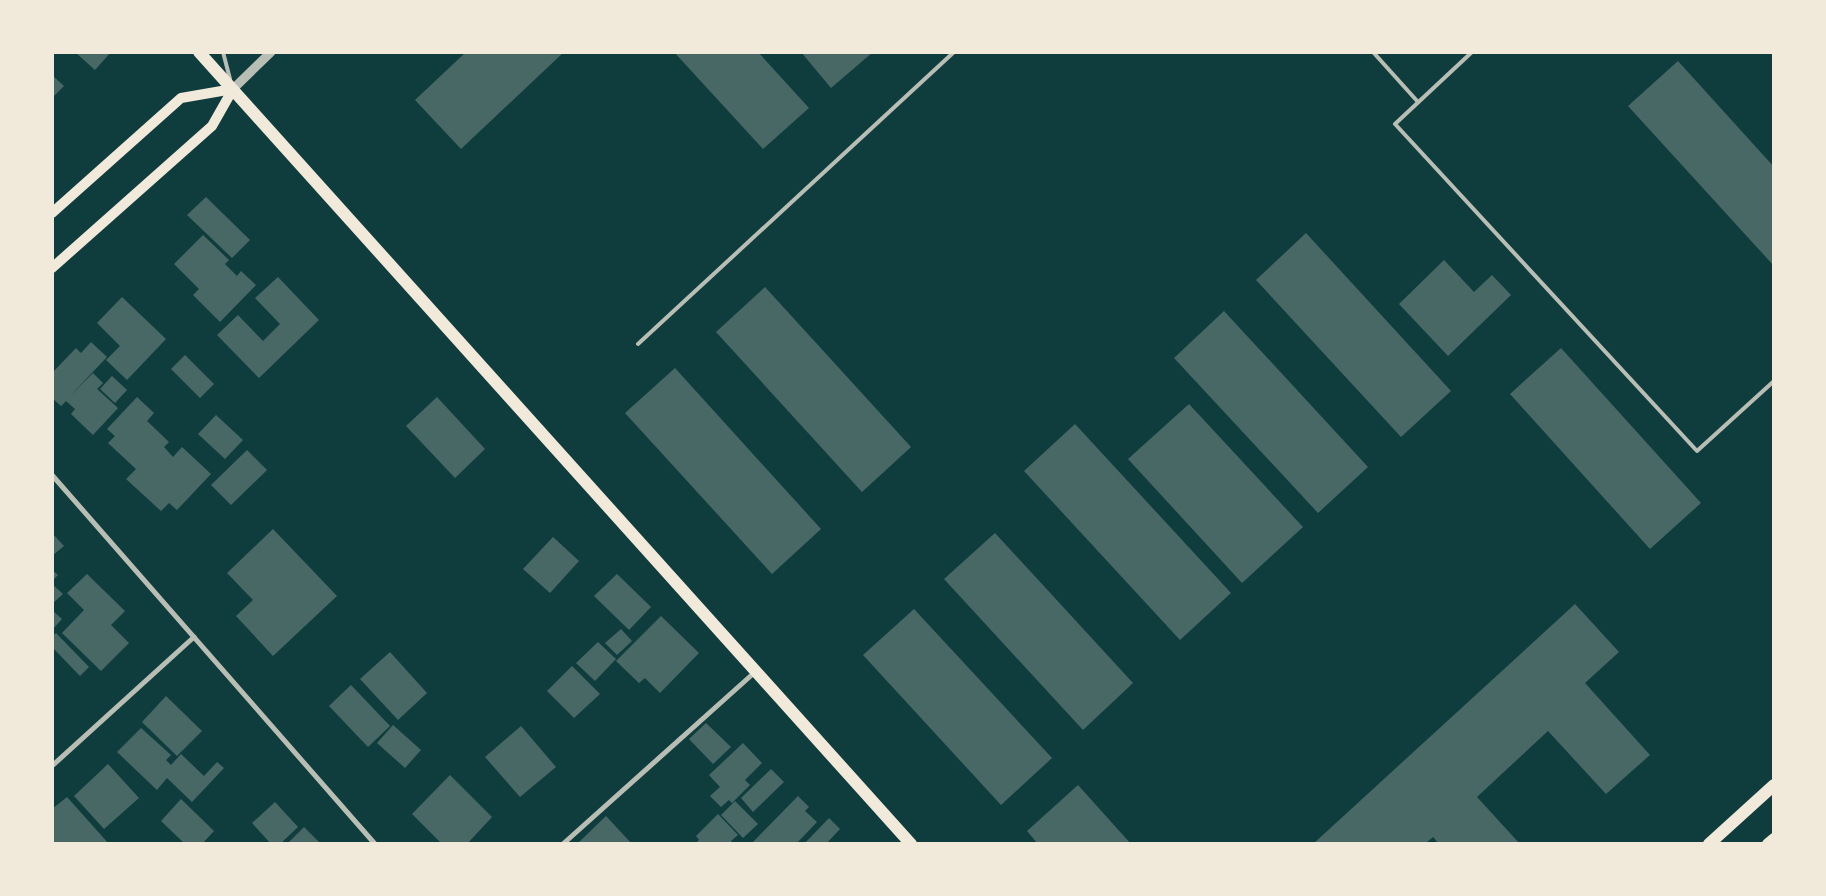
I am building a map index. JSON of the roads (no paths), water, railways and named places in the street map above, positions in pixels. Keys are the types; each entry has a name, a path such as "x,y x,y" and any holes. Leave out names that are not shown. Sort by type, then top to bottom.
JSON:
{"main road":[{"path":"200,52 911,844"},
{"path":"52,213 181,98 232,89"},
{"path":"52,268 212,126 232,89"},
{"path":"1709,844 1774,786"},
{"path":"1768,844 1774,839"}],"street":[{"path":"232,89 271,52"},
{"path":"52,475 375,844"},
{"path":"52,766 194,637"},
{"path":"563,844 755,671"}],"lane":[{"path":"223,52 232,89"},
{"path":"638,344 954,52"},
{"path":"1373,52 1418,102"},
{"path":"1472,52 1395,124 1697,451 1774,381"}]}
